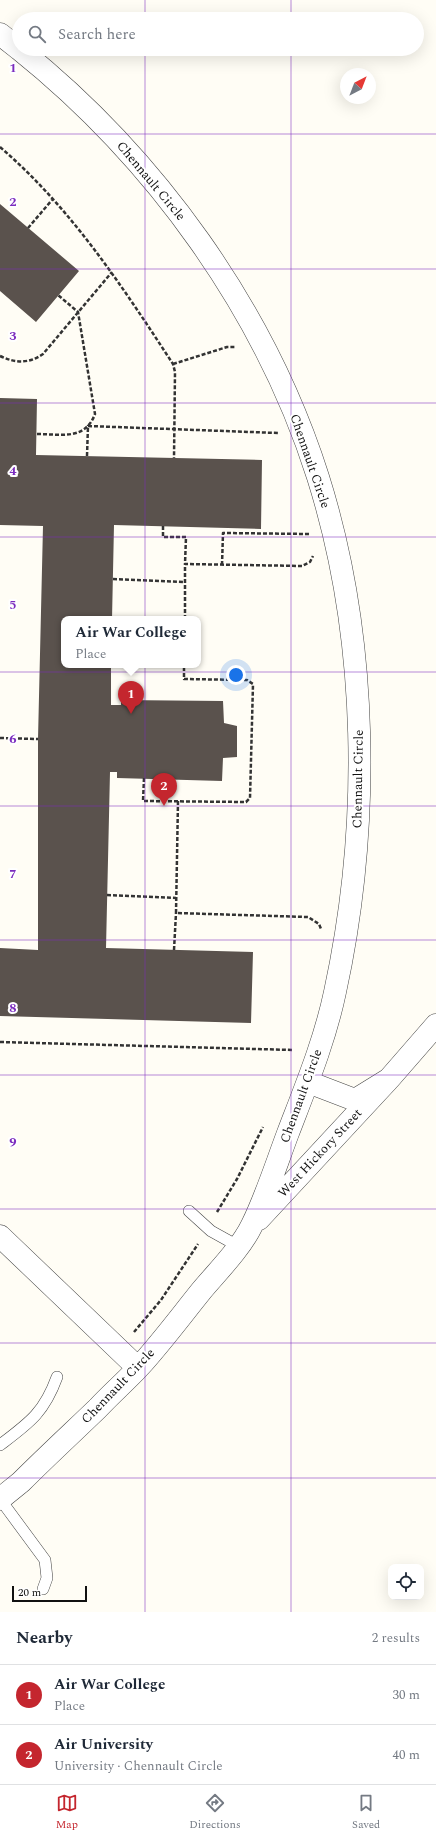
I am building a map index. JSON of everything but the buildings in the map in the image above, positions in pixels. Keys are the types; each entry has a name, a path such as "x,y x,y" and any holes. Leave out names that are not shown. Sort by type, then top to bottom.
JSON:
{"street":[{"name":"Chennault Circle","path":"0,34 12,43"},
{"name":"Chennault Circle","path":"0,1499 21,1482 138,1368 251,1228 318,1056 335,995 346,936 353,883 358,829 359,782 358,704 352,642 344,585 333,534 317,475 277,375 252,326 222,277 187,224 148,174 109,131 67,90 27,56"},
{"name":"West Hickory Street","path":"251,1228 390,1079 436,1025"},
{"name":"West Hickory Street","path":"308,1082 355,1100 390,1079"},
{"path":"0,1236 138,1368"}],"lane":[{"path":"189,1211 208,1228 238,1246"},
{"path":"0,1445 31,1422 42,1409 51,1393 57,1377"},
{"path":"0,1499 44,1560 48,1578 43,1589"}],"path":[{"path":"0,146 89,241 112,272 173,364 175,372 174,458"},
{"path":"28,228 52,200"},
{"path":"0,356 17,362 36,359 49,347 112,272"},
{"path":"37,434 76,434 88,426 95,414 78,312 58,295"},
{"path":"173,364 227,346 238,347"},
{"path":"88,426 277,433 298,425"},
{"path":"87,456 88,426"},
{"path":"274,426 280,441"},
{"path":"163,526 163,537 186,537 185,616"},
{"path":"222,565 223,533 333,534"},
{"path":"308,533 310,540"},
{"path":"185,564 302,566 308,564 313,558 312,550"},
{"path":"113,578 185,582"},
{"path":"144,778 142,800 246,802 250,798 253,684 248,680 184,680 184,668"},
{"path":"0,738 38,738"},
{"path":"174,950 178,801"},
{"path":"107,895 176,898"},
{"path":"176,913 308,917 319,924 321,932"},
{"path":"0,1042 293,1050 318,1056"},
{"path":"291,1057 295,1045"},
{"path":"119,1350 170,1287 193,1254 237,1179 264,1126"}],"place":[{"name":"Air War College","path":"131,714"},
{"name":"Air University","path":"164,806"}]}
